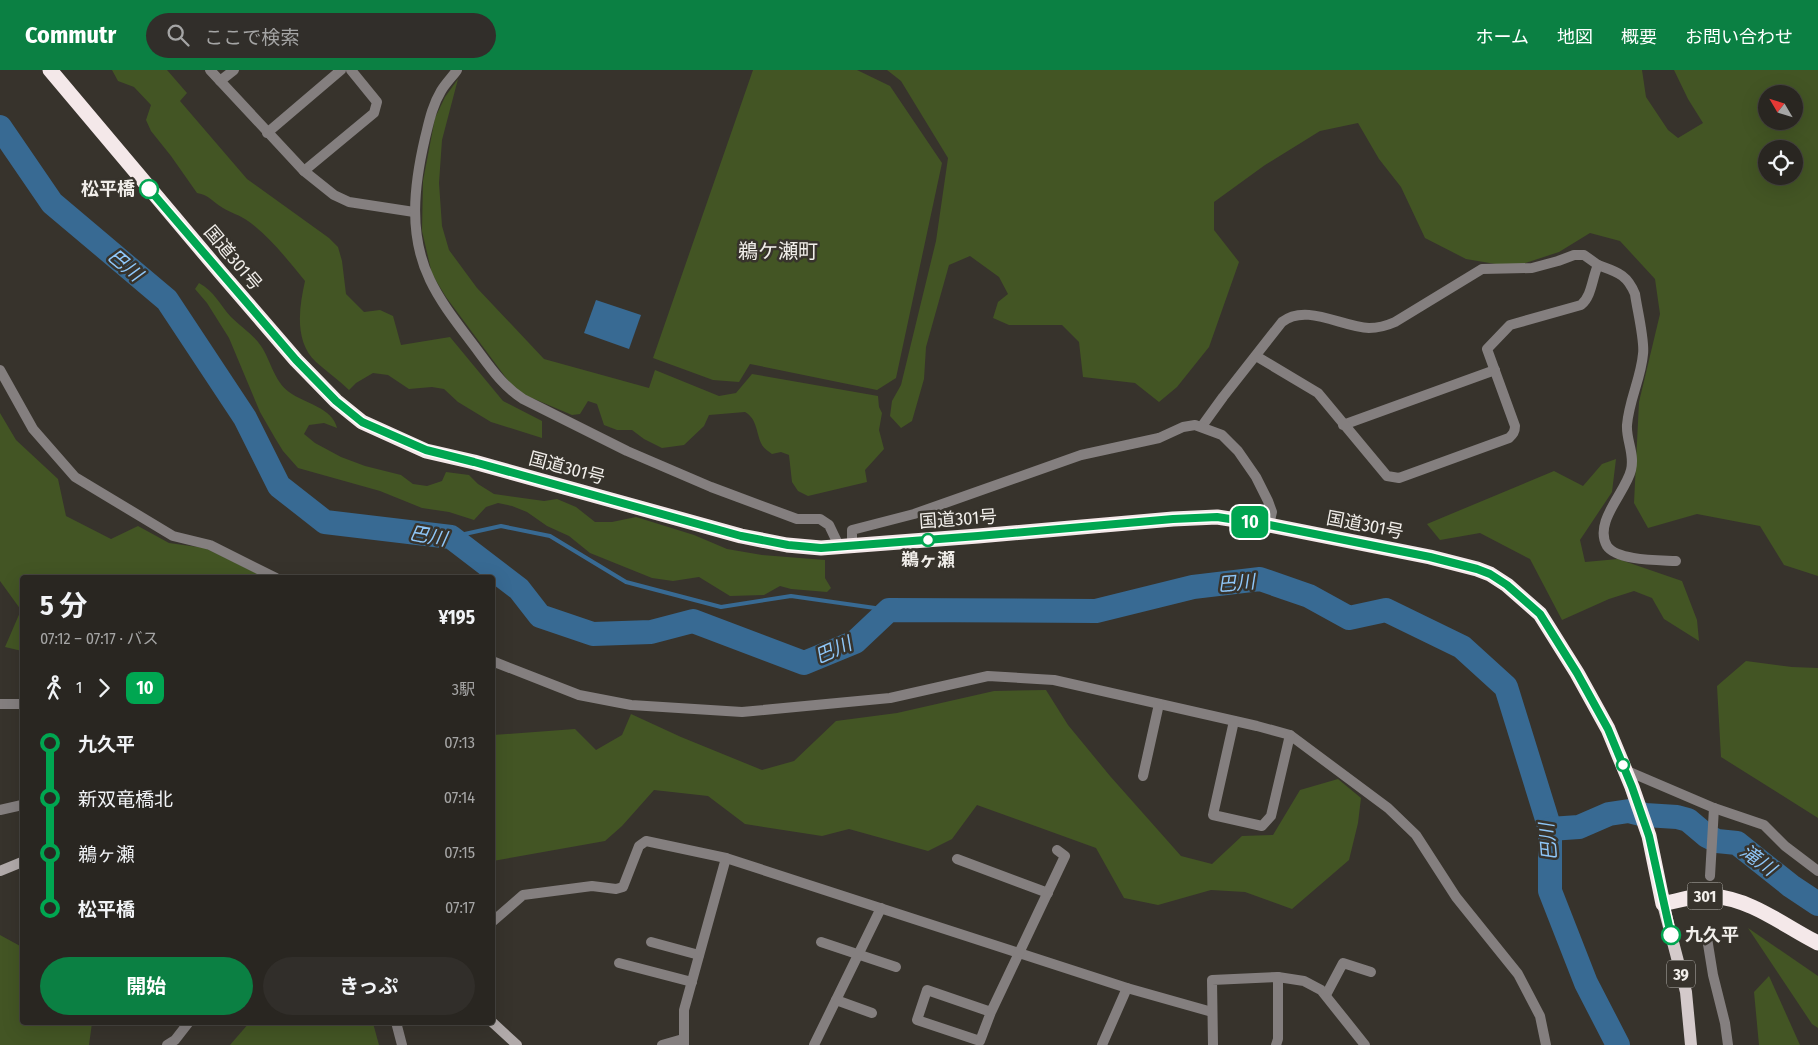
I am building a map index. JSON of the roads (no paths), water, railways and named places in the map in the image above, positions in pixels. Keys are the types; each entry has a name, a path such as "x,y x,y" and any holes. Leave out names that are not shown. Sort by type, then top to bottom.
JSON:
{"highway":[{"name":"国道301号","path":"50,70 214,266 296,360 336,401 362,422 426,450 741,536 788,545 821,548 1217,517 1269,525 1477,569 1507,585 1540,614 1554,634 1608,729 1632,787 1649,836 1663,904"},
{"name":"301","path":"1663,904 1694,897 1728,898 1770,915 1818,943"}],"main road":[{"name":"39","path":"1663,904 1686,992 1691,1045"}],"street":[{"path":"210,70 304,171 334,195 349,202 414,212"},
{"path":"220,82 234,70"},
{"path":"267,132 341,70"},
{"path":"304,171 374,113 377,102 351,70"},
{"path":"457,70 441,92 431,114 417,179 414,212 420,255 429,279 437,294 498,378 510,391 523,399 627,451 711,487 797,519 820,519 829,525 846,546"},
{"path":"1202,426 1223,396 1282,322 1291,316 1319,317 1367,328 1383,327 1395,322 1482,269 1532,268 1574,255 1584,255 1598,265 1623,275 1632,286 1644,352 1630,405 1627,427 1633,458 1631,472 1608,515 1603,532 1604,540 1608,548 1614,553 1639,559 1676,561"},
{"path":"1256,356 1318,394 1387,476 1399,478 1512,435 1515,431 1514,426 1487,350 1510,325 1581,305 1587,300 1598,265"},
{"path":"0,370 33,430 75,477 173,536 210,545 270,575"},
{"path":"1343,425 1495,370"},
{"path":"846,546 852,530 914,514 1081,455 1159,438 1183,427 1196,425 1222,435 1238,451 1256,477 1268,501 1272,512 1269,525"},
{"path":"495,662 579,695 631,704 742,712 890,698 988,676 1054,680 1290,735 1388,808 1416,835 1456,897 1518,974 1540,1016 1546,1045"},
{"path":"0,704 20,704"},
{"path":"1143,776 1159,704"},
{"path":"1234,721 1212,815 1262,826 1270,816 1290,735"},
{"path":"1625,770 1714,813 1764,825 1786,846 1818,871"},
{"path":"0,810 20,805"},
{"path":"1710,876 1714,813"},
{"path":"495,919 523,895 592,886 616,889 623,887 639,846 646,841 726,858 1127,988 1212,1012"},
{"path":"991,1012 927,990 917,1020 980,1041 991,1012 1065,856 1057,850"},
{"path":"662,1045 684,1042 684,1010 726,858"},
{"path":"957,859 1048,893"},
{"path":"0,871 20,863"},
{"path":"814,1045 881,908"},
{"path":"1708,938 1713,975 1725,1023 1728,1045"},
{"path":"651,942 699,955"},
{"path":"821,942 896,967"},
{"path":"619,963 692,982"},
{"path":"1326,995 1343,963 1372,972"},
{"path":"1276,1045 1278,1039 1278,978"},
{"path":"1213,1045 1212,980 1278,978 1304,982 1321,990 1365,1045"},
{"path":"1102,1045 1127,988"},
{"path":"836,1000 872,1013"},
{"path":"167,1045 175,1040 187,1025"},
{"path":"397,1025 402,1045"},
{"path":"495,1025 516,1045"}],"water":[{"path":"596,300 641,315 629,349 584,333"}],"waterway":[{"name":"巴川","path":"0,127 52,203 167,300 245,418 279,486 325,522 451,537 519,589 540,616 593,634 651,632 693,621 804,663 855,642 889,610 1096,611 1193,587 1260,579 1309,596 1349,618 1386,610 1462,647 1506,687 1550,829 1550,891 1586,983 1618,1045"},
{"path":"451,537 501,526 550,536 626,582 721,607 791,596 889,610"},
{"name":"滝川","path":"1550,829 1579,827 1609,814 1629,811 1645,815 1677,817 1688,820 1707,836 1717,841 1737,843 1791,886 1818,904"}],"place":[{"name":"松平橋","path":"149,189"},
{"name":"鵜ヶ瀬","path":"928,540"},
{"name":"九久平","path":"1671,935"}],"district":[{"name":"鵜ケ瀬町","path":"778,251"}]}
